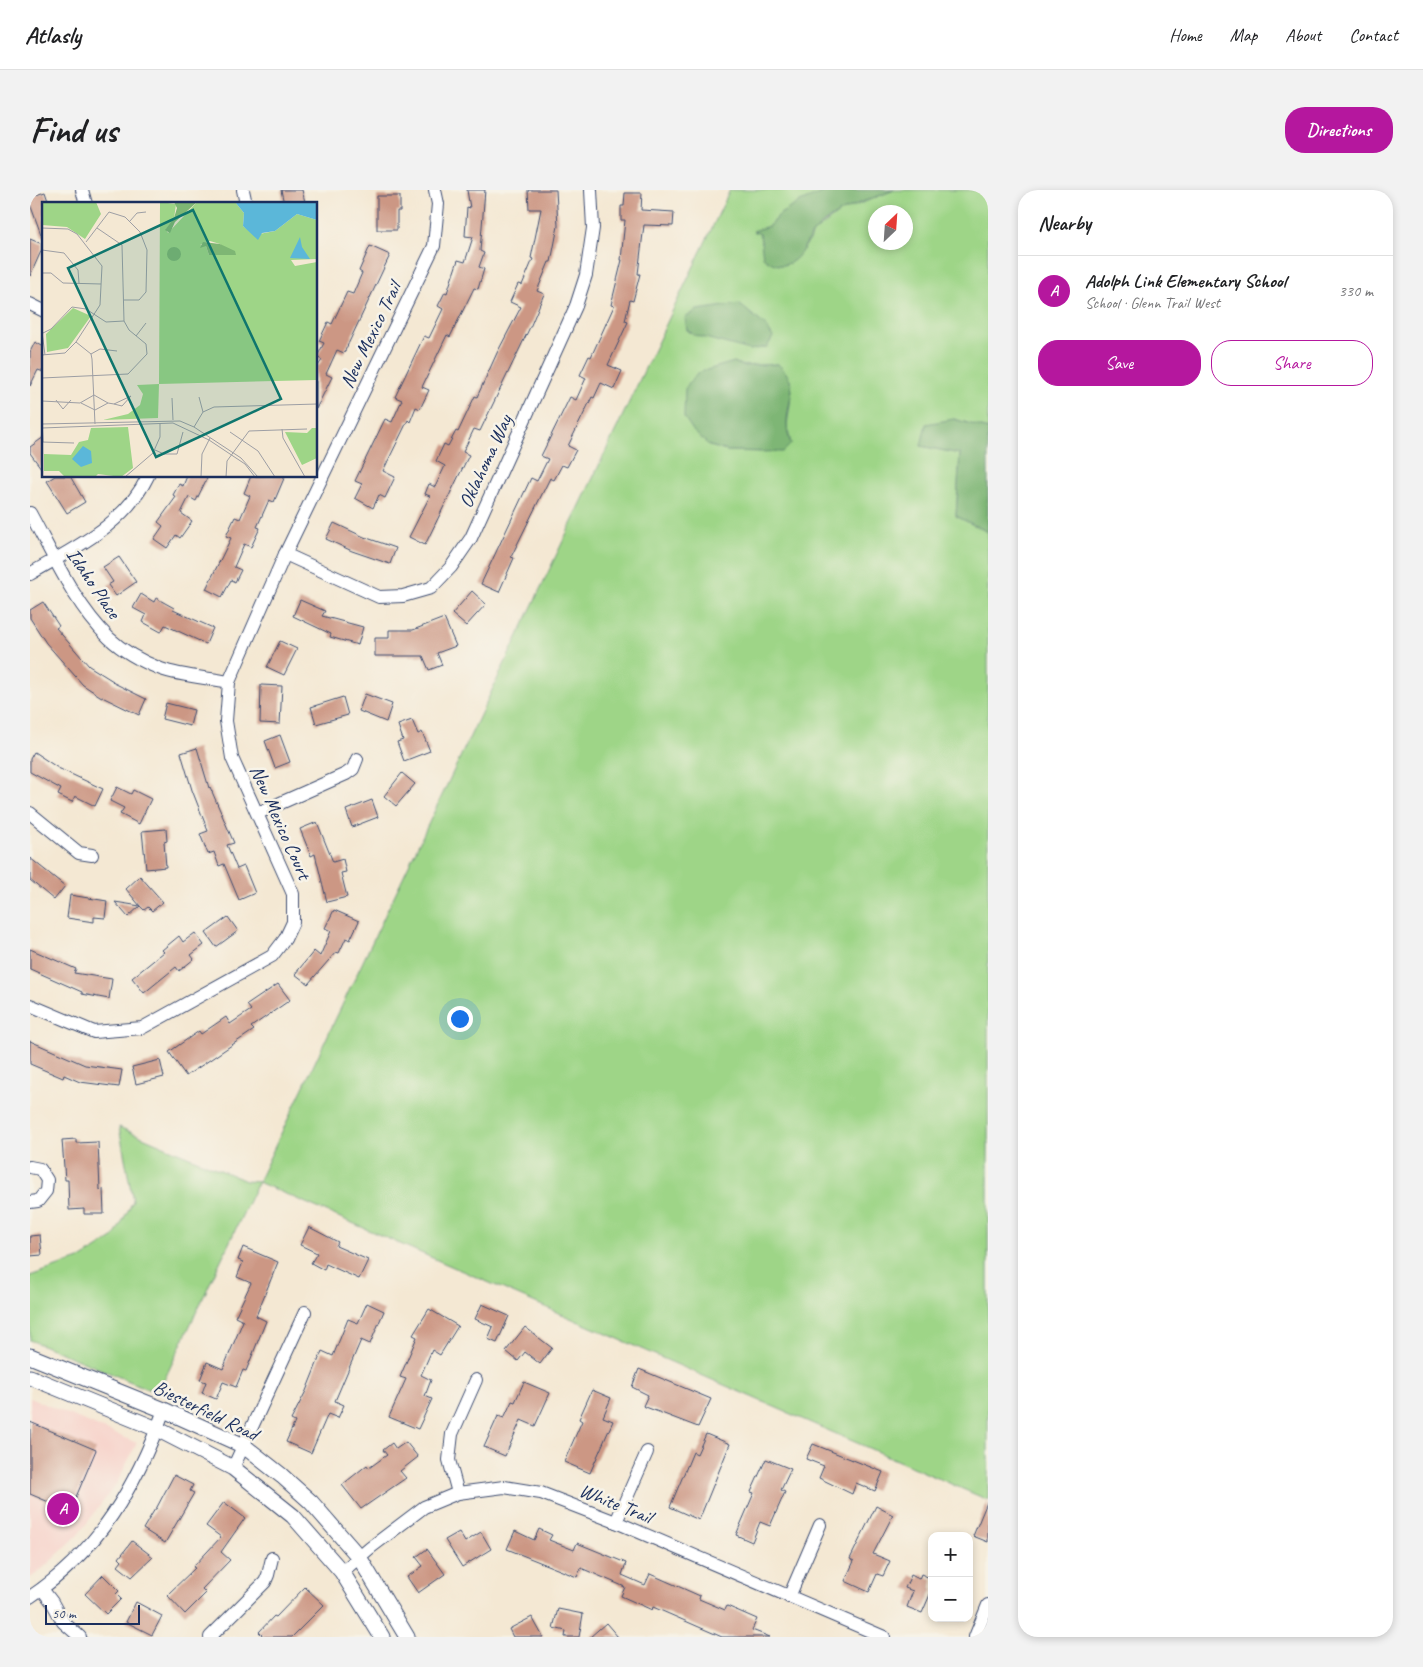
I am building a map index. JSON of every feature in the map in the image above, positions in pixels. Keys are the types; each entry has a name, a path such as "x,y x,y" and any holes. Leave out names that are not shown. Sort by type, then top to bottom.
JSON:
{"street":[{"name":"New Mexico Trail","path":"229,682 285,554 434,246 438,204 435,190"},
{"name":"Oklahoma Way","path":"285,554 379,597 403,596 431,588 451,566 471,538 576,306 586,275 593,228 591,190"},
{"path":"30,304 42,310"},
{"path":"30,574 102,531 123,512 147,478"},
{"name":"Idaho Place","path":"30,513 55,559 89,614 110,639 134,657 163,670 229,682"},
{"name":"New Mexico Court","path":"30,1005 94,1032 142,1028 272,956 285,939 293,922 293,894 232,758 226,721 229,682"},
{"path":"258,813 346,774 353,769 357,759"},
{"path":"30,813 79,853 92,855"},
{"path":"30,1167 40,1169 47,1180 46,1191 38,1201 30,1202"},
{"path":"233,1468 305,1312"},
{"name":"Biesterfield Road","path":"30,1356 164,1410 244,1446 311,1502 359,1557 407,1637"},
{"name":"Biesterfield Road","path":"30,1377 157,1429 233,1468 293,1516 342,1572 382,1637"},
{"path":"458,1493 449,1460 452,1434 476,1380"},
{"path":"30,1597 42,1590 73,1563 111,1518 143,1464 164,1410"},
{"path":"616,1522 647,1452"},
{"name":"White Trail","path":"342,1572 424,1507 458,1493 504,1487 541,1493 616,1522 884,1637"},
{"path":"789,1597 820,1525"},
{"path":"210,1637 265,1582 272,1558"},
{"path":"42,1590 52,1602 63,1622 80,1637"},
{"path":"975,1637 988,1605"}],"shaded area":[{"path":"30,1398 137,1443 117,1483 77,1536 39,1572 30,1578"}],"green space":[{"path":"730,190 831,190 780,214 769,226 754,231 760,234 761,243 803,250 814,232 840,212 894,190 988,190 988,429 954,419 921,446 960,454 956,516 988,532 988,1500 258,1182","holes":["734,362 743,366 778,364 792,390 787,425 791,444 764,452 727,451 710,446"]},
{"path":"828,190 894,190 852,206 823,223 811,235 795,260 790,263 778,265 763,257 760,234 753,231 769,226 780,214 800,202"},
{"path":"739,304 766,326 773,337 767,347 750,350 694,335 687,330 685,318 697,310"},
{"path":"734,362 743,366 778,364 790,379 792,393 787,424 791,444 783,452 728,451 710,446 694,432 684,417 685,389 690,381 700,372"},
{"path":"954,419 988,429 988,532 956,516 960,454 921,446 926,424"},
{"path":"119,1127 246,1181 258,1182 158,1393 30,1340 30,1276 82,1258 114,1237 133,1201"}],"building":[{"path":"281,190 302,190 305,202 284,202"},
{"path":"467,190 485,190 480,251 484,253 479,267 484,269 478,289 474,288 450,337 447,335 422,387 429,390 420,409 416,407 410,422 408,420 383,471 395,477 385,498 379,495 373,508 355,498 362,484 355,481 385,419 392,422 402,400 395,397 424,336 429,338 443,309 438,306 445,292 447,293 458,260 465,262 473,237 465,236 467,207 470,208"},
{"path":"528,190 556,190 558,226 551,262 549,262 537,291 544,294 480,431 474,429 463,452 469,455 425,545 409,537 430,496 425,494 429,484 435,487 445,466 436,461 444,444 448,446 456,431 458,432 521,307 510,302 518,284 522,285 533,259 531,258 541,209 529,209"},
{"path":"45,192 48,202 42,202 42,237 30,204 30,197"},
{"path":"625,193 642,193 641,210 674,212 673,226 644,225 638,274 640,274 633,301 630,300 625,321 628,322 608,365 622,371 614,389 601,383 594,398 592,397 568,446 576,450 567,467 562,465 554,480 550,478 511,557 514,558 499,592 481,584 531,478 537,481 548,459 541,456 570,397 576,400 586,378 580,375 589,356 591,357 614,306 611,305 622,260 625,220 621,220 621,206 624,206"},
{"path":"377,196 400,196 400,211 397,211 397,230 377,230"},
{"path":"30,239 42,244 42,249 30,276"},
{"path":"370,246 390,255 344,353 337,350 326,374 332,377 318,405 318,366 322,360 318,358 318,355 324,343 319,341 328,322 332,324 347,292 353,294 362,273 359,271"},
{"path":"35,342 42,346 42,371 38,370 30,386 30,352"},
{"path":"42,438 42,469 30,453 30,447"},
{"path":"52,478 71,478 85,502 67,513 47,481"},
{"path":"186,478 207,478 196,501 189,497 181,513 192,521 180,538 176,535 167,548 154,539 163,526 158,522 176,497 173,495 179,484 183,486"},
{"path":"250,478 284,478 274,502 269,500 257,527 260,528 251,547 244,544 234,567 241,570 235,582 231,580 222,597 206,589 231,538 226,536 235,517 240,519 250,496 244,493"},
{"path":"334,523 364,537 396,548 390,564 352,551 326,539"},
{"path":"119,557 136,582 116,596 108,585 113,582 103,567"},
{"path":"472,591 486,604 466,626 452,614"},
{"path":"141,594 154,602 156,598 174,608 173,610 213,628 206,644 165,625 161,632 143,622 146,615 133,608"},
{"path":"300,600 325,611 322,616 363,627 358,645 330,637 331,634 293,616"},
{"path":"43,602 59,626 56,628 89,666 112,682 146,699 139,715 100,696 83,685 46,643 30,618 30,610"},
{"path":"444,618 456,646 437,653 442,665 429,670 423,656 375,656 375,638 389,638 389,630 413,630"},
{"path":"280,641 297,649 284,675 267,667"},
{"path":"261,685 282,686 280,724 260,723"},
{"path":"365,694 392,704 386,722 359,711"},
{"path":"343,697 348,715 316,724 311,707"},
{"path":"166,703 194,710 190,726 162,719"},
{"path":"412,720 418,734 422,732 430,751 404,761 397,742 403,740 398,725"},
{"path":"280,735 290,762 275,768 265,741"},
{"path":"197,748 209,788 234,843 227,845 237,869 244,866 255,893 239,900 224,864 219,866 214,852 208,854 200,834 208,831 192,790 181,753"},
{"path":"34,752 58,768 103,789 95,806 75,796 72,802 58,795 61,789 30,772 30,759"},
{"path":"402,773 415,784 396,806 384,796"},
{"path":"117,787 131,794 133,790 151,799 139,824 120,814 124,808 110,801"},
{"path":"372,800 378,817 352,827 346,810"},
{"path":"317,822 333,862 343,859 346,872 341,873 347,897 327,902 315,854 311,856 300,829"},
{"path":"166,829 167,841 164,842 166,867 146,869 142,831"},
{"path":"30,858 65,886 54,900 30,880"},
{"path":"140,876 163,902 152,911 148,907 144,910 126,889"},
{"path":"70,895 107,901 105,918 94,917 94,922 67,918"},
{"path":"115,902 140,906 128,917"},
{"path":"334,910 359,921 350,940 346,938 339,953 336,952 308,984 295,974 314,951 320,956 331,931 325,928"},
{"path":"228,917 238,931 216,947 206,933"},
{"path":"195,933 204,945 191,955 194,959 179,971 176,967 144,993 132,978 164,952 162,950 179,936 183,942"},
{"path":"30,949 76,969 74,973 112,979 109,999 82,994 82,992 30,969"},
{"path":"278,984 290,1000 251,1027 254,1030 186,1076 169,1052 199,1031 201,1034 226,1017 230,1024 251,1010 247,1005"},
{"path":"30,1041 85,1065 122,1070 119,1087 80,1082 64,1075 63,1078 30,1064"},
{"path":"160,1060 164,1077 136,1084 132,1067"},
{"path":"76,1139 76,1143 98,1142 100,1190 103,1189 104,1214 84,1214 84,1209 69,1210 68,1180 65,1180 62,1140"},
{"path":"309,1227 338,1242 336,1246 368,1260 359,1279 326,1264 324,1270 311,1263 317,1253 300,1245"},
{"path":"40,1235 42,1255 30,1256 30,1236"},
{"path":"243,1247 278,1262 256,1316 266,1321 246,1371 243,1370 236,1387 223,1382 216,1399 202,1393 206,1382 200,1380 207,1362 223,1369 243,1321 235,1317 251,1283 237,1277 243,1262 238,1260"},
{"path":"367,1303 384,1311 370,1344 361,1340 335,1401 344,1405 338,1418 328,1414 311,1453 286,1442 295,1422 291,1420 306,1391 322,1351 333,1356 348,1319 358,1323"},
{"path":"482,1304 509,1316 497,1343 488,1339 493,1327 475,1319"},
{"path":"429,1309 458,1326 440,1355 432,1350 421,1375 431,1380 425,1396 432,1399 418,1429 389,1417 406,1379 400,1377 417,1337 413,1335"},
{"path":"525,1327 552,1348 540,1364 525,1352 518,1361 506,1351"},
{"path":"639,1369 711,1399 698,1427 643,1406 648,1395 632,1387"},
{"path":"524,1382 550,1393 535,1426 521,1420 505,1456 484,1447 498,1416 504,1418 512,1401 515,1402"},
{"path":"592,1390 611,1398 603,1417 613,1421 590,1473 564,1462 582,1421 579,1419"},
{"path":"30,1422 96,1450 70,1511 30,1494"},
{"path":"706,1434 730,1444 699,1520 670,1507 693,1452 697,1454"},
{"path":"406,1442 418,1457 400,1471 406,1478 361,1509 342,1485 367,1465 369,1468 387,1455 383,1450 392,1443 396,1449"},
{"path":"813,1444 883,1472 875,1491 856,1483 852,1494 819,1478 824,1466 806,1459"},
{"path":"766,1459 791,1469 781,1490 785,1492 770,1526 760,1522 752,1542 736,1535 754,1493 751,1492"},
{"path":"174,1475 193,1485 190,1491 194,1493 165,1543 143,1529"},
{"path":"988,1500 988,1542 973,1536"},
{"path":"224,1502 245,1518 221,1552 230,1560 202,1589 206,1593 185,1614 167,1595 195,1568 193,1567 221,1537 206,1526"},
{"path":"876,1506 893,1515 873,1554 890,1561 883,1576 877,1574 869,1592 845,1581 854,1561 850,1559"},
{"path":"539,1529 552,1535 549,1540 574,1550 577,1543 626,1563 622,1575 645,1585 650,1574 700,1596 699,1599 725,1610 727,1606 757,1619 752,1630 770,1637 722,1637 653,1607 652,1610 621,1596 625,1587 581,1568 577,1577 507,1549 515,1531 534,1540"},
{"path":"459,1532 465,1542 481,1532 491,1549 462,1567 445,1540"},
{"path":"132,1541 153,1557 132,1577 118,1566 122,1561 119,1558"},
{"path":"427,1549 445,1574 418,1593 407,1577 423,1566 416,1557"},
{"path":"921,1574 928,1577 928,1599 922,1613 907,1607 913,1591 905,1588 911,1575 919,1579"},
{"path":"103,1575 119,1591 116,1594 121,1599 106,1614 85,1594"},
{"path":"305,1587 324,1605 292,1637 264,1637 259,1632"},
{"path":"136,1602 162,1616 152,1635 126,1622"},
{"path":"558,1609 583,1614 579,1637 565,1637 566,1631 553,1628"},
{"path":"532,1617 543,1637 513,1637 509,1629"},
{"path":"606,1623 618,1637 590,1637"}],"place":[{"name":"Adolph Link Elementary School","path":"63,1509"}]}
